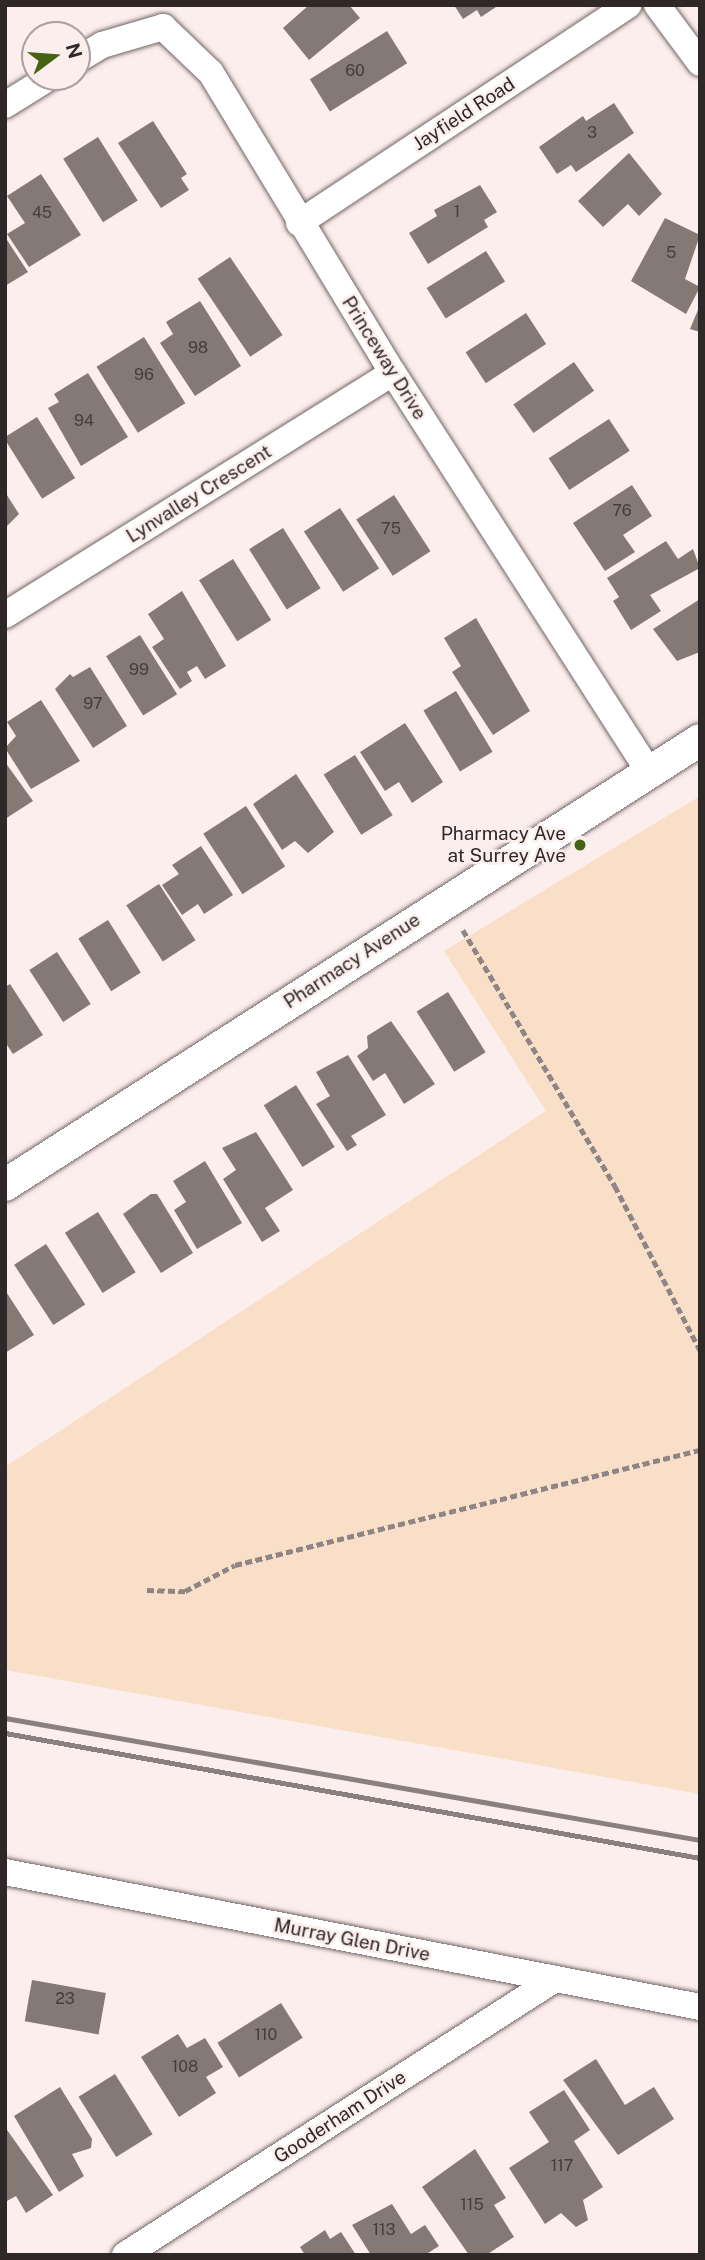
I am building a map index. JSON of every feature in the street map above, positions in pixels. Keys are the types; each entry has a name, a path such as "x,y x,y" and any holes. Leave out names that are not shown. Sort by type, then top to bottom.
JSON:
{"street":[{"name":"Jayfield Road","path":"299,223 628,5"},
{"path":"657,5 700,64"},
{"name":"Princeway Drive","path":"91,52 102,45 163,27 211,73 299,223 649,772"},
{"path":"5,105 28,91"},
{"name":"Lynvalley Crescent","path":"5,615 393,373"},
{"name":"Pharmacy Avenue","path":"5,1185 700,740"},
{"name":"Murray Glen Drive","path":"5,1872 700,2007"},
{"name":"Gooderham Drive","path":"125,2255 555,1979"}],"path":[{"path":"446,901 615,1186 700,1350"},
{"path":"147,1590 186,1591 235,1564 700,1450"}],"shaded area":[{"path":"700,796 700,1794 5,1670 5,1467 546,1111 444,951"}],"building":[{"path":"309,5 349,5 360,18 309,60 283,28"},
{"path":"454,5 499,5 481,17 477,10 463,19"},
{"path":"387,31 407,63 330,111 310,79"},
{"path":"614,103 634,133 576,172 571,165 557,174 539,147 583,116 586,121"},
{"path":"153,121 187,174 181,178 189,190 161,208 118,143"},
{"path":"98,137 138,201 103,222 63,159"},
{"path":"629,153 662,194 639,216 628,204 603,227 578,201"},
{"path":"41,174 81,235 29,267 7,234 25,223 7,196"},
{"path":"480,185 497,212 484,220 488,227 428,264 409,233 437,216 434,210"},
{"path":"665,218 700,235 685,279 700,287 686,314 631,281"},
{"path":"5,237 28,272 5,286"},
{"path":"486,251 505,282 446,319 427,288"},
{"path":"230,257 283,335 250,357 198,279"},
{"path":"200,301 241,366 195,396 160,343 173,334 166,322"},
{"path":"700,305 700,332 690,329"},
{"path":"526,313 546,344 486,383 466,352"},
{"path":"144,337 185,403 138,433 97,367"},
{"path":"574,362 594,391 533,433 513,404"},
{"path":"88,373 128,437 81,466 48,408 59,402 54,394"},
{"path":"37,417 75,478 42,499 5,439"},
{"path":"609,419 630,451 569,490 549,458"},
{"path":"632,485 652,516 623,535 635,552 605,571 573,523"},
{"path":"5,492 19,514 5,528"},
{"path":"394,495 430,551 393,576 356,520"},
{"path":"340,508 379,568 343,592 304,531"},
{"path":"283,528 321,588 287,609 249,549"},
{"path":"666,541 678,559 693,549 700,568 650,595 661,611 631,630 613,601 619,597 607,578"},
{"path":"233,559 271,620 237,641 199,580"},
{"path":"182,591 226,666 205,679 197,666 187,672 192,681 180,689 152,647 164,639 148,614"},
{"path":"700,599 700,652 677,661 653,629"},
{"path":"476,618 530,711 493,735 452,672 461,666 444,638"},
{"path":"140,635 177,694 143,716 106,656"},
{"path":"90,667 127,726 93,748 55,689 70,674 73,677"},
{"path":"456,691 493,752 460,771 423,711"},
{"path":"41,700 80,761 31,789 5,748 16,736 7,722"},
{"path":"405,723 443,782 412,803 399,782 385,791 360,752"},
{"path":"355,755 393,815 361,835 324,775"},
{"path":"5,762 33,801 5,819"},
{"path":"296,774 334,832 308,853 295,841 282,850 253,804"},
{"path":"246,806 285,866 242,894 203,834"},
{"path":"201,846 233,895 204,914 198,904 182,915 162,885 179,874 172,865"},
{"path":"159,884 195,940 163,961 126,905"},
{"path":"108,920 141,973 111,991 78,939"},
{"path":"57,952 91,1004 63,1022 29,970"},
{"path":"10,984 43,1035 13,1054 5,1042 5,987"},
{"path":"448,992 486,1052 454,1072 417,1012"},
{"path":"391,1021 435,1084 404,1104 385,1073 373,1081 357,1056 368,1048 367,1036"},
{"path":"348,1055 386,1115 351,1136 357,1145 347,1151 316,1104 330,1096 316,1072"},
{"path":"296,1085 335,1147 302,1167 264,1105"},
{"path":"256,1132 293,1190 265,1208 280,1231 262,1242 223,1179 236,1170 222,1148"},
{"path":"205,1161 242,1223 197,1249 174,1210 186,1202 173,1181"},
{"path":"151,1194 157,1194 193,1253 161,1273 123,1214"},
{"path":"98,1212 136,1272 103,1293 65,1233"},
{"path":"46,1244 85,1304 53,1325 14,1265"},
{"path":"5,1290 34,1335 5,1353"},
{"path":"32,1980 106,1993 99,2034 25,2021"},
{"path":"281,2003 303,2038 239,2078 217,2043"},
{"path":"178,2034 187,2048 205,2038 223,2067 206,2077 216,2093 179,2117 141,2057"},
{"path":"596,2059 625,2105 654,2087 674,2119 618,2155 563,2080"},
{"path":"115,2074 153,2134 116,2157 79,2097"},
{"path":"60,2087 92,2139 91,2148 72,2154 84,2176 59,2192 14,2116"},
{"path":"564,2090 590,2130 574,2141 603,2187 583,2200 588,2220 576,2227 561,2213 545,2224 509,2168 549,2142 529,2112"},
{"path":"5,2127 53,2195 26,2213 16,2196 5,2202"},
{"path":"475,2149 506,2198 494,2205 514,2237 486,2255 469,2255 422,2187"},
{"path":"392,2204 411,2234 425,2225 439,2246 425,2255 371,2255 352,2225"},
{"path":"325,2230 330,2239 341,2232 356,2255 305,2255 300,2247"}],"railway":[{"path":"5,1718 700,1840"},
{"path":"5,1733 700,1858"}],"place":[{"name":"Pharmacy Ave at Surrey Ave","path":"580,845"}]}
